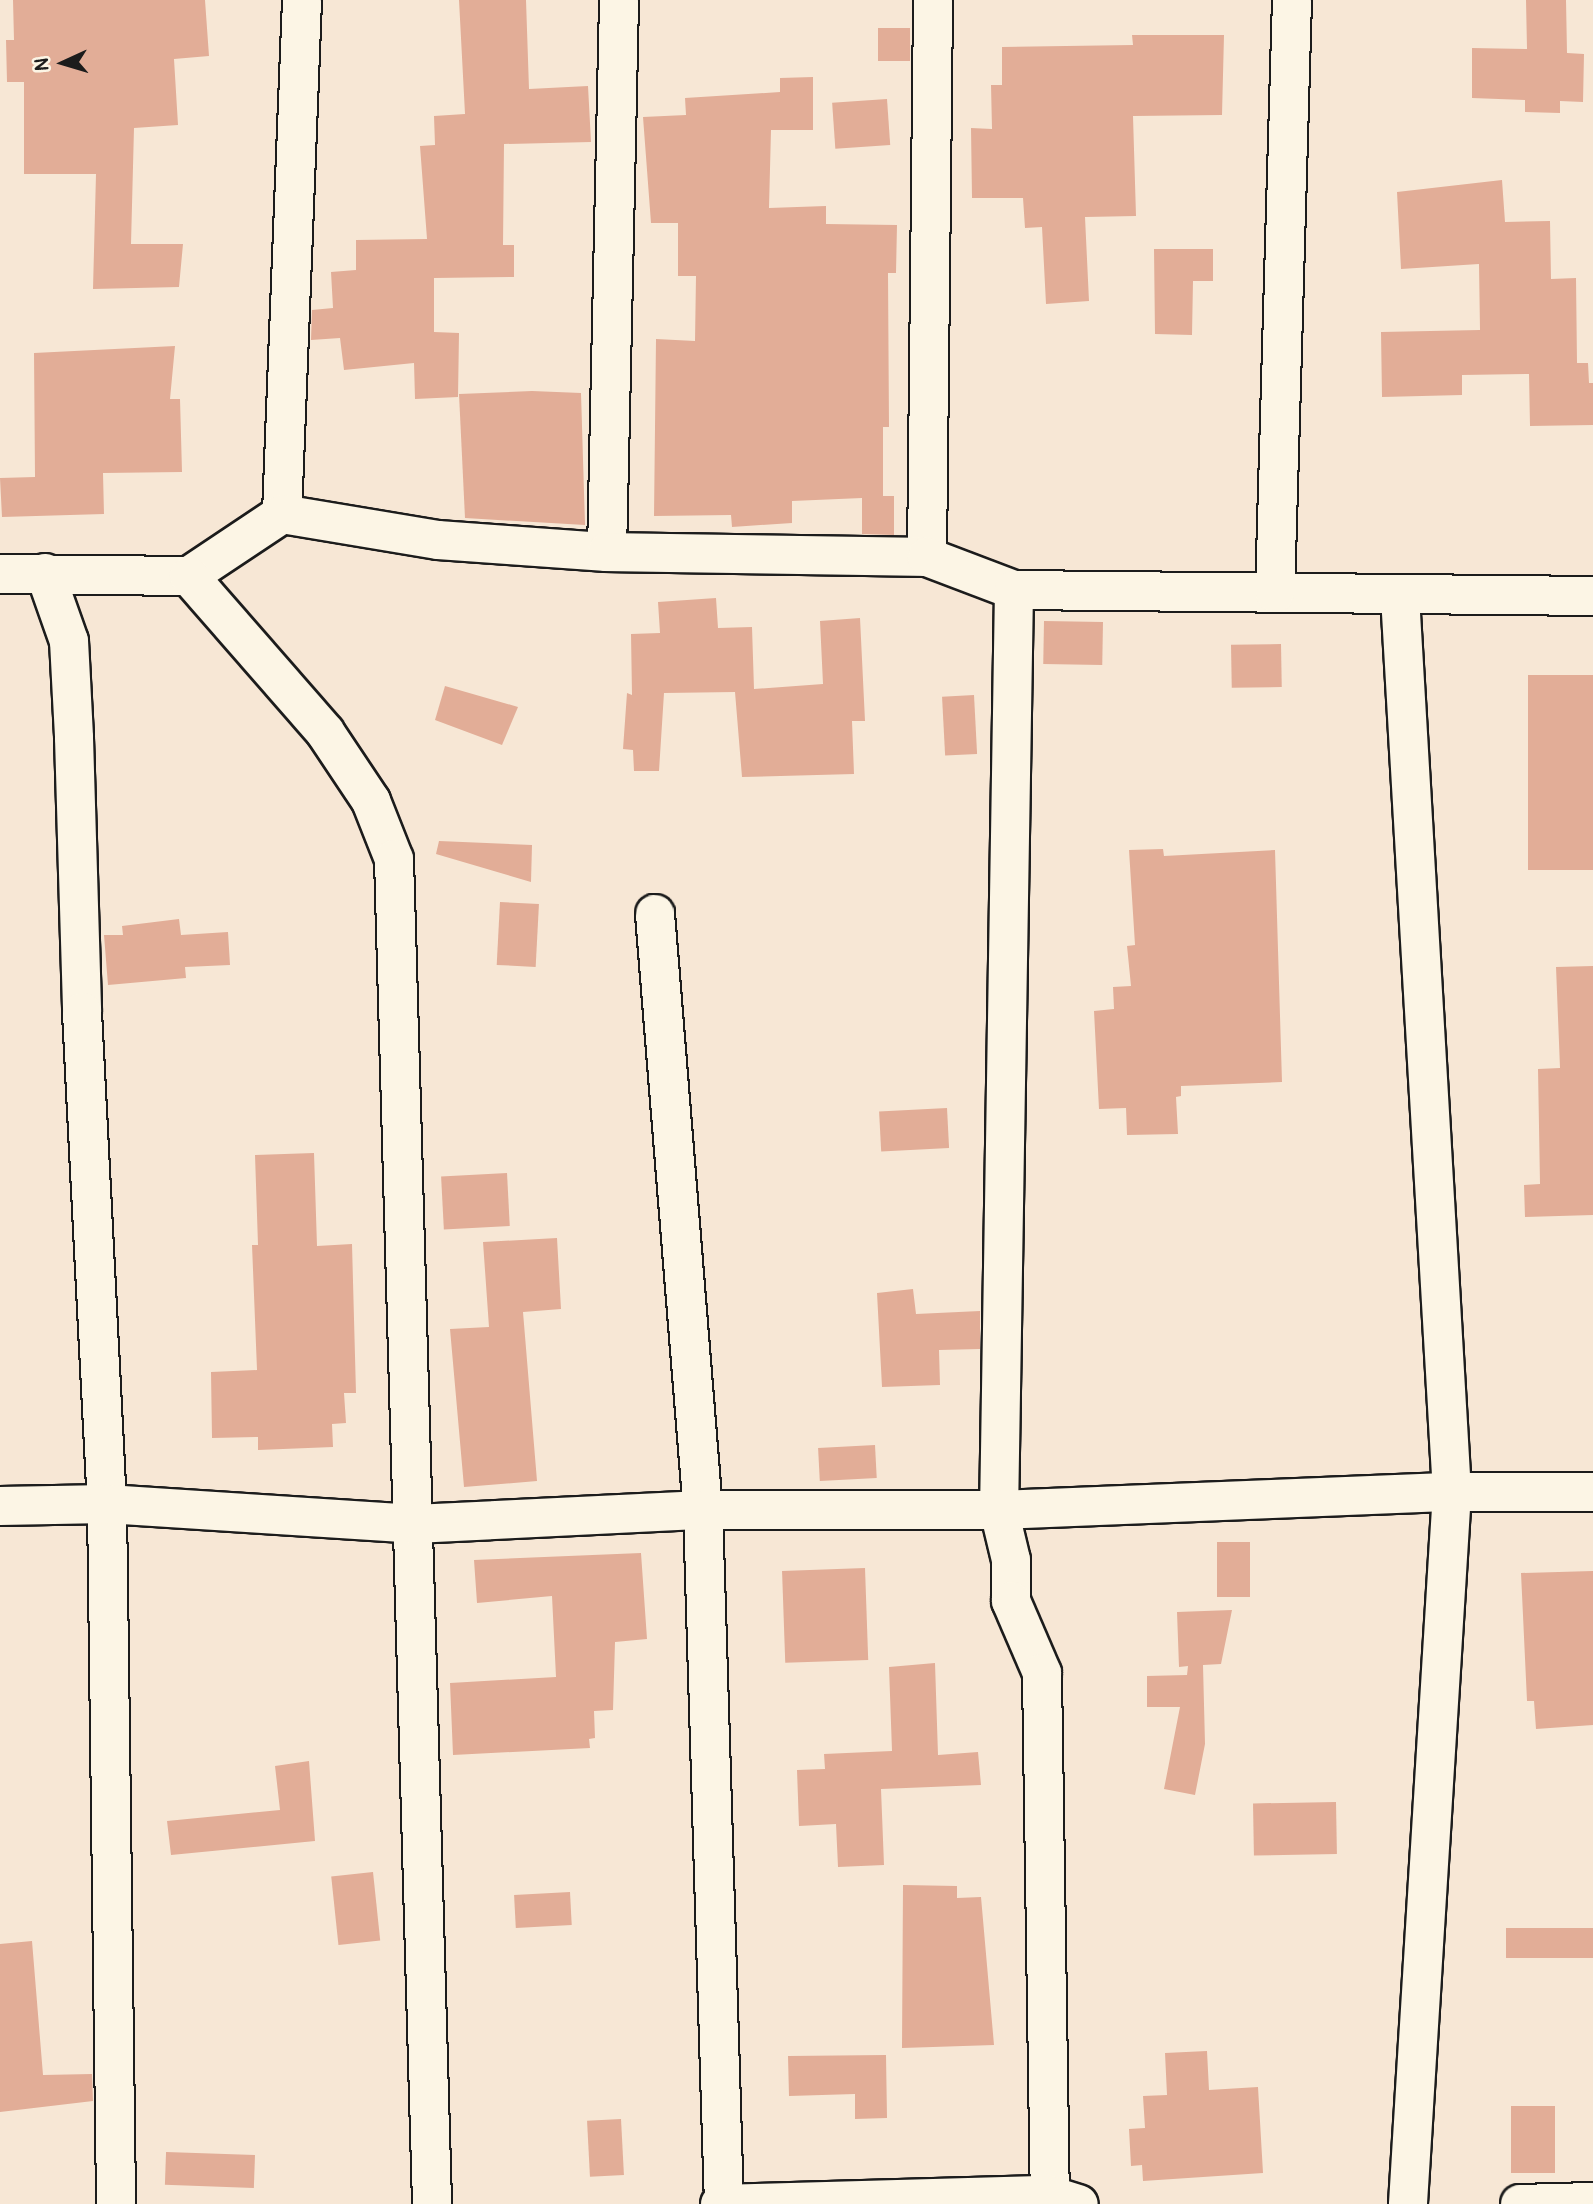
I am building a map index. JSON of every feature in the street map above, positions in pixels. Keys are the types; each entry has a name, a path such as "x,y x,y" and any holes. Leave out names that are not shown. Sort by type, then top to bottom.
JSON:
{"street":[{"path":"282,514 302,0"},
{"path":"607,552 619,0"},
{"path":"927,557 933,0"},
{"path":"1275,593 1292,0"},
{"path":"0,574 189,576 282,514 438,540 607,552 927,557 1014,590 1593,596"},
{"path":"45,573 69,641 107,1504 116,2204"},
{"path":"189,576 325,732 371,801 394,859 432,2204"},
{"path":"655,914 703,1510 722,2204 1059,2201 1042,1673 1011,1601 1011,1560 999,1510 1014,590"},
{"path":"1400,596 1452,1492 1408,2204"},
{"path":"0,1506 107,1504 414,1524 703,1510 999,1510 1452,1492 1593,1492"},
{"path":"1520,2204 1593,2202"}],"building":[{"path":"13,0 205,0 209,56 174,59 178,125 134,128 131,244 183,244 179,287 93,289 96,174 24,174 24,82 7,82 6,40 14,40"},
{"path":"459,0 526,0 529,89 588,86 591,142 504,144 503,245 514,245 514,277 434,278 434,332 459,333 458,397 415,399 414,363 344,370 340,338 311,340 312,310 333,308 331,272 356,270 356,240 427,239 420,146 435,145 434,116 465,114"},
{"path":"1526,0 1566,0 1567,53 1584,54 1583,102 1560,101 1560,113 1525,112 1525,100 1472,98 1472,48 1527,49"},
{"path":"878,28 910,28 910,61 878,61"},
{"path":"1132,35 1224,35 1222,115 1133,116 1136,216 1085,217 1089,301 1046,304 1042,227 1025,228 1023,198 972,198 971,128 992,129 991,85 1002,85 1002,47 1133,45"},
{"path":"813,77 813,130 771,130 769,208 826,206 826,224 897,225 896,273 888,273 889,427 883,427 883,496 894,496 894,535 862,534 862,498 792,501 792,523 732,527 731,515 654,516 656,339 695,341 696,276 678,276 678,223 651,223 643,117 686,115 685,98 780,92 780,78"},
{"path":"887,99 890,145 835,149 832,103"},
{"path":"1502,180 1505,222 1550,221 1551,279 1576,278 1577,363 1588,363 1589,383 1593,383 1593,425 1530,426 1529,374 1462,375 1462,395 1382,397 1381,332 1480,330 1479,264 1401,269 1397,192"},
{"path":"1154,249 1213,249 1213,281 1193,281 1192,335 1155,334"},
{"path":"175,346 170,399 180,399 182,472 103,473 104,514 2,517 0,478 35,477 34,353"},
{"path":"532,391 581,393 585,525 465,518 459,394"},
{"path":"716,598 718,628 752,627 754,689 823,684 820,621 860,618 865,721 852,721 854,774 742,777 735,692 664,693 659,771 634,771 633,750 623,749 627,693 632,695 631,634 660,633 658,602"},
{"path":"1044,621 1103,622 1102,665 1043,664"},
{"path":"1281,644 1282,687 1232,688 1231,645"},
{"path":"1528,675 1593,675 1593,870 1528,870"},
{"path":"445,686 518,707 502,745 435,720"},
{"path":"974,695 977,754 945,756 942,697"},
{"path":"439,841 532,845 531,882 436,854"},
{"path":"1163,849 1164,856 1275,850 1282,1082 1181,1086 1181,1096 1176,1097 1178,1134 1127,1135 1126,1108 1099,1109 1094,1011 1114,1009 1113,987 1131,986 1127,946 1135,945 1129,850"},
{"path":"500,902 539,904 536,967 497,965"},
{"path":"179,919 181,935 228,932 230,965 185,967 186,978 108,985 104,935 123,935 122,926"},
{"path":"1593,966 1593,1215 1525,1217 1524,1185 1540,1184 1538,1069 1560,1068 1556,967"},
{"path":"947,1108 949,1148 881,1152 879,1112"},
{"path":"314,1153 317,1246 352,1244 356,1393 344,1393 346,1423 332,1424 333,1447 258,1450 258,1437 212,1438 211,1372 257,1370 252,1245 258,1245 255,1155"},
{"path":"507,1173 510,1226 444,1229 441,1176"},
{"path":"557,1238 561,1309 523,1312 537,1481 464,1487 450,1329 489,1327 483,1242"},
{"path":"913,1289 916,1314 980,1311 980,1349 939,1350 940,1385 882,1387 877,1293"},
{"path":"875,1445 877,1478 820,1481 818,1448"},
{"path":"1217,1542 1250,1542 1250,1597 1217,1597"},
{"path":"641,1553 647,1639 615,1642 613,1710 594,1711 595,1738 589,1739 590,1748 453,1755 450,1683 556,1677 552,1596 477,1603 474,1560"},
{"path":"865,1568 868,1660 785,1663 782,1571"},
{"path":"1593,1571 1593,1725 1536,1729 1534,1701 1527,1701 1521,1573"},
{"path":"1232,1610 1221,1664 1203,1665 1205,1744 1195,1795 1164,1789 1180,1707 1147,1707 1147,1676 1187,1675 1188,1666 1179,1667 1177,1612"},
{"path":"935,1663 938,1755 978,1752 981,1785 881,1789 884,1865 838,1867 836,1824 799,1826 797,1770 825,1769 824,1754 892,1751 889,1667"},
{"path":"309,1761 315,1841 171,1855 167,1821 280,1810 275,1766"},
{"path":"1336,1802 1337,1854 1254,1855 1253,1803"},
{"path":"373,1872 380,1941 338,1945 331,1876"},
{"path":"903,1885 957,1886 957,1898 981,1897 994,2045 902,2048"},
{"path":"570,1892 572,1925 516,1928 514,1895"},
{"path":"1506,1928 1593,1928 1593,1958 1506,1958"},
{"path":"32,1941 43,2075 92,2074 93,2101 0,2112 0,1944"},
{"path":"1207,2051 1209,2090 1258,2087 1263,2173 1143,2181 1142,2165 1131,2166 1129,2129 1145,2128 1143,2096 1167,2095 1165,2053"},
{"path":"886,2055 887,2118 855,2119 855,2094 789,2096 788,2056"},
{"path":"1511,2106 1555,2106 1555,2173 1511,2173"},
{"path":"621,2119 624,2175 590,2177 587,2121"},
{"path":"166,2152 255,2155 254,2188 165,2185"}]}
